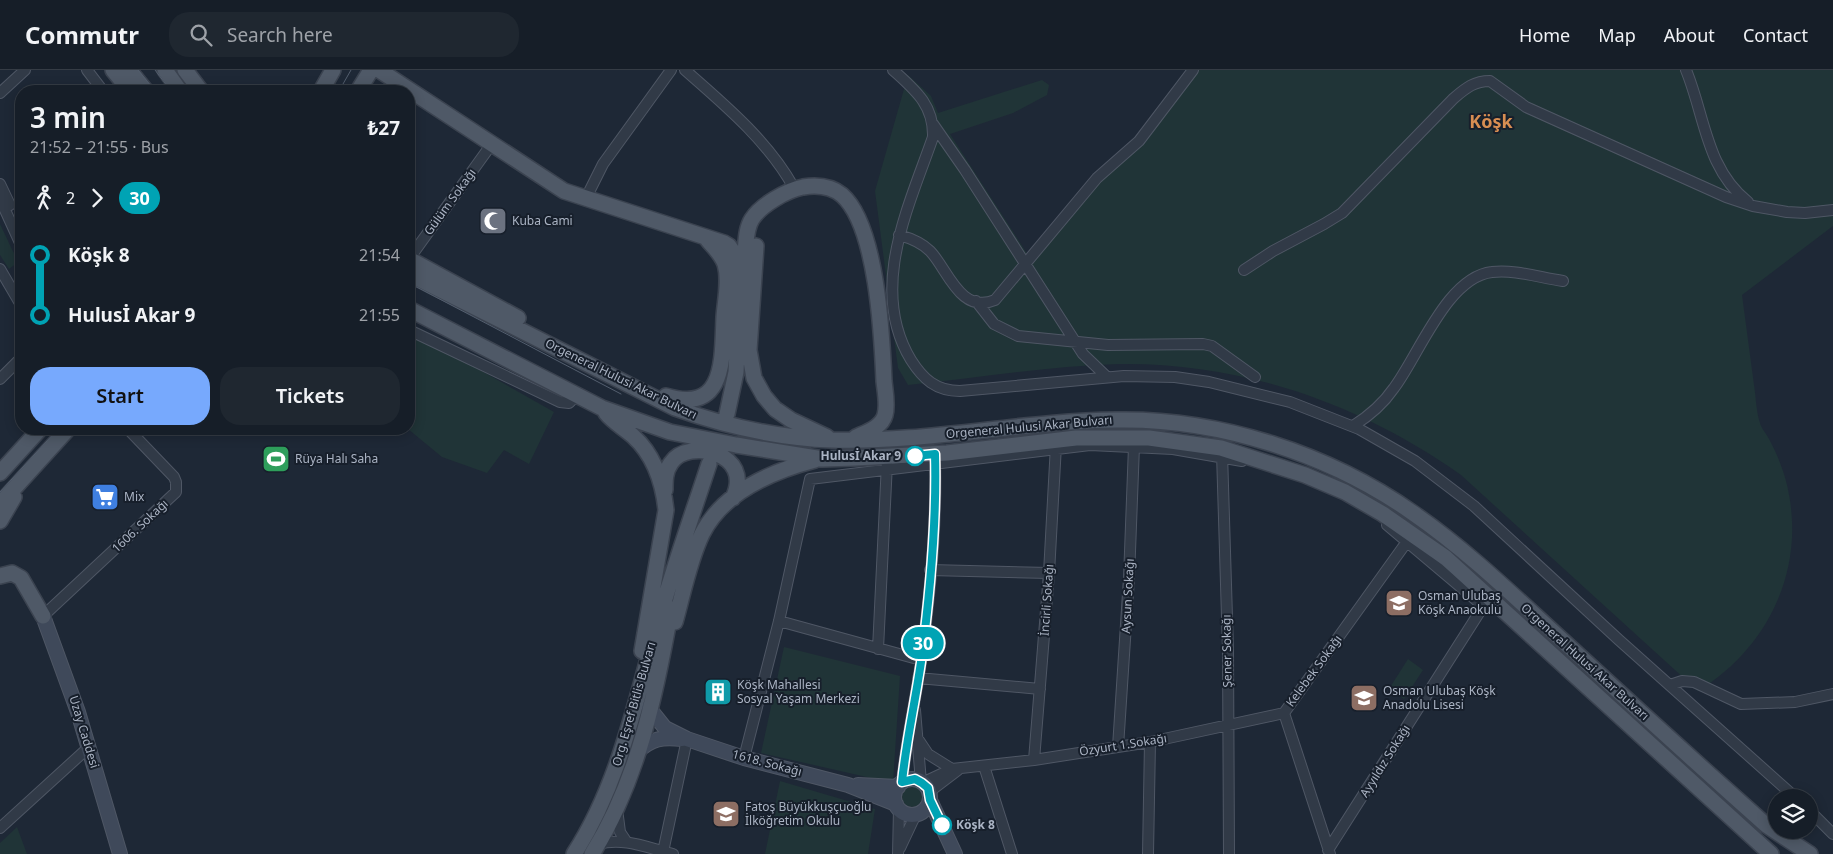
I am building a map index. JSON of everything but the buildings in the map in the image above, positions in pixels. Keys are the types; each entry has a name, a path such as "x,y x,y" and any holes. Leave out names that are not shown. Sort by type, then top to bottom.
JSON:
{"main road":[{"path":"113,70 125,85"},
{"path":"129,70 141,85"},
{"path":"165,70 176,85"},
{"path":"185,70 196,85"},
{"path":"324,85 333,70"},
{"path":"362,85 371,70"},
{"path":"379,70 401,85"},
{"path":"415,94 564,191 586,200 704,236 729,246 739,260 741,270 736,372 727,414"},
{"path":"741,270 746,260 750,222 766,207 794,188 826,187 838,193 847,201 863,230 876,281 886,414 881,423 849,441"},
{"path":"766,207 758,221 749,350 754,378 764,396 775,409 791,420 832,440"},
{"path":"633,387 679,400 692,400 710,391 717,383 721,371 727,273 720,254 704,236"},
{"path":"415,262 549,335 590,366"},
{"name":"Orgeneral Hulusi Akar Bulvarı","path":"415,277 675,408 711,421 785,435 849,441 960,433 1019,425 1136,420 1177,424 1227,433 1276,446 1321,462 1391,498 1450,540 1758,818 1810,854"},
{"name":"Orgeneral Hulusi Akar Bulvarı","path":"415,312 602,408 651,426 694,438 823,459 887,464 1134,437 1277,464 1325,483 1364,503 1410,537 1446,558 1486,601 1770,854"},
{"path":"415,322 532,378 574,393"},
{"path":"602,408 644,448 653,462 664,494 666,510 646,621 642,706"},
{"path":"0,457 25,435"},
{"path":"0,473 35,435"},
{"path":"0,504 63,435"},
{"path":"664,494 666,475 671,462 687,452 699,451 721,456 730,461 736,470 738,488 733,498"},
{"path":"664,646 674,623 700,537 710,521 733,498 756,482 778,471 823,459"},
{"name":"Org. Eşref Bitlis Bulvarı","path":"595,849 617,808 638,752 642,706 682,548 709,464"},
{"path":"0,521 29,472"},
{"name":"Org. Eşref Bitlis Bulvarı","path":"574,854 596,816 642,706 664,646 682,548"},
{"path":"0,576 12,573 22,578 43,616"}],"street":[{"path":"0,93 25,70"},
{"path":"87,70 99,85"},
{"path":"586,200 603,164 670,70"},
{"path":"685,70 723,103 761,142 781,167 794,188"},
{"path":"893,70 924,99 933,124 965,170 1024,265 1089,361 1107,377"},
{"path":"976,301 986,303 995,300 1096,178 1139,141 1193,70"},
{"path":"1686,70 1716,163 1735,190 1753,206"},
{"path":"1244,270 1273,251 1342,213 1454,98 1473,84 1484,81 1490,81 1526,107 1726,197 1753,206 1805,213 1833,210"},
{"path":"933,124 933,137 906,207 899,235 894,273 895,318 900,338 922,376 932,384 945,389 960,391 1107,377 1158,376 1208,382 1290,402 1352,426 1415,461 1474,506 1786,789"},
{"name":"Gülüm Sokağı","path":"415,251 491,145"},
{"path":"0,184 15,216"},
{"path":"0,199 15,232"},
{"path":"1805,213 1833,203"},
{"path":"899,235 925,247 934,256 954,287 976,301 994,324 1010,334 1076,343 1108,345 1202,344 1212,346 1255,376"},
{"path":"0,269 15,295"},
{"path":"1352,426 1386,399 1450,301 1471,280 1487,272 1500,271 1564,281"},
{"path":"415,333 560,402 566,404 571,402 574,393"},
{"path":"0,379 15,364"},
{"name":"1606. Sokağı","path":"43,616 176,492 174,477 134,435"},
{"path":"1056,445 1134,446 1222,453"},
{"name":"İncirli Sokağı","path":"1034,760 1049,573 1056,445"},
{"name":"Aysun Sokağı","path":"1118,747 1129,578 1134,446"},
{"name":"Şener Sokağı","path":"1222,453 1229,854"},
{"path":"936,459 930,570 921,660 900,784 894,798 898,807 904,813 917,814 932,821 947,834"},
{"path":"744,758 779,621 810,479 887,464 878,648"},
{"name":"Kelebek Sokağı","path":"1329,852 1284,714 1410,537"},
{"path":"930,570 1049,573"},
{"name":"Ayyıldız Sokağı","path":"1329,852 1486,601"},
{"name":"Uzay Caddesi","path":"43,616 67,678 119,853"},
{"path":"779,621 921,660"},
{"path":"918,678 1040,689"},
{"path":"1670,685 1682,681 1694,682 1741,704 1795,702 1833,694"},
{"path":"898,854 917,814 926,808 926,789 914,704"},
{"name":"1618. Sokağı","path":"642,706 665,728 687,739 744,758 848,785 898,807"},
{"name":"Özyurt 1.Sokağı","path":"957,768 1034,760 1150,742 1227,724 1284,714"},
{"name":"1618. Sokağı","path":"638,752 654,739 663,737 687,739"},
{"path":"918,738 928,754 957,768"},
{"path":"595,849 615,840 626,841 668,853 687,739"},
{"path":"1148,854 1150,742"},
{"path":"0,828 89,747"},
{"path":"984,766 1012,854"},
{"path":"926,789 957,768"},
{"path":"900,784 915,779 926,789 955,854"},
{"name":"1618. Sokağı","path":"848,785 900,784"},
{"path":"898,807 898,854"},
{"path":"617,808 620,832 626,841"},
{"path":"1818,819 1833,834"}],"green space":[{"path":"1188,70 1833,70 1833,226 1742,295 1758,414 1786,481 1791,512 1792,543 1787,573 1777,601 1763,627 1745,651 1723,673 1698,691 1461,475 1383,427 1341,408 1298,392 1255,380 1210,371 1164,365 1118,364 1039,370 908,385 898,368 875,191 908,75 931,96 938,113 1042,80 1049,85 1047,95 1013,113 950,134 1028,255 1130,144"},
{"path":"0,224 15,256 15,264 9,269 0,255"},
{"path":"415,333 554,412 529,464 504,450 487,473 442,457 415,435"},
{"path":"784,647 900,676 893,783 761,753"},
{"path":"1408,659 1423,670 1404,699 1389,689"},
{"path":"780,781 875,809 868,854 765,854"},
{"path":"912,787 919,790 922,797 919,804 912,807 905,804 902,797 905,790"},
{"path":"17,827 27,854 0,854 0,843"}],"tram line":[{"path":"138,70 150,85"},
{"path":"155,70 166,85"},
{"path":"342,85 351,70"},
{"path":"415,286 621,394"},
{"path":"0,492 52,435"}],"bus line":[{"name":"30","path":"915,456 935,454 936,486 921,660 909,722 902,782 915,779 928,788 930,800 942,825"}],"place":[{"name":"Kuba Cami","path":"493,221"},
{"name":"Hulusİ Akar 9","path":"915,456"},
{"name":"Rüya Halı Saha","path":"276,459"},
{"name":"Mix","path":"105,497"},
{"name":"Osman Ulubaş Köşk Anaokulu","path":"1399,603"},
{"name":"Köşk Mahallesi Sosyal Yaşam Merkezi","path":"718,692"},
{"name":"Osman Ulubaş Köşk Anadolu Lisesi","path":"1364,698"},
{"name":"Fatoş Büyükkuşçuoğlu İlköğretim Okulu","path":"726,814"},
{"name":"Köşk 8","path":"942,825"}],"district":[{"name":"Köşk","path":"1491,122"}]}
